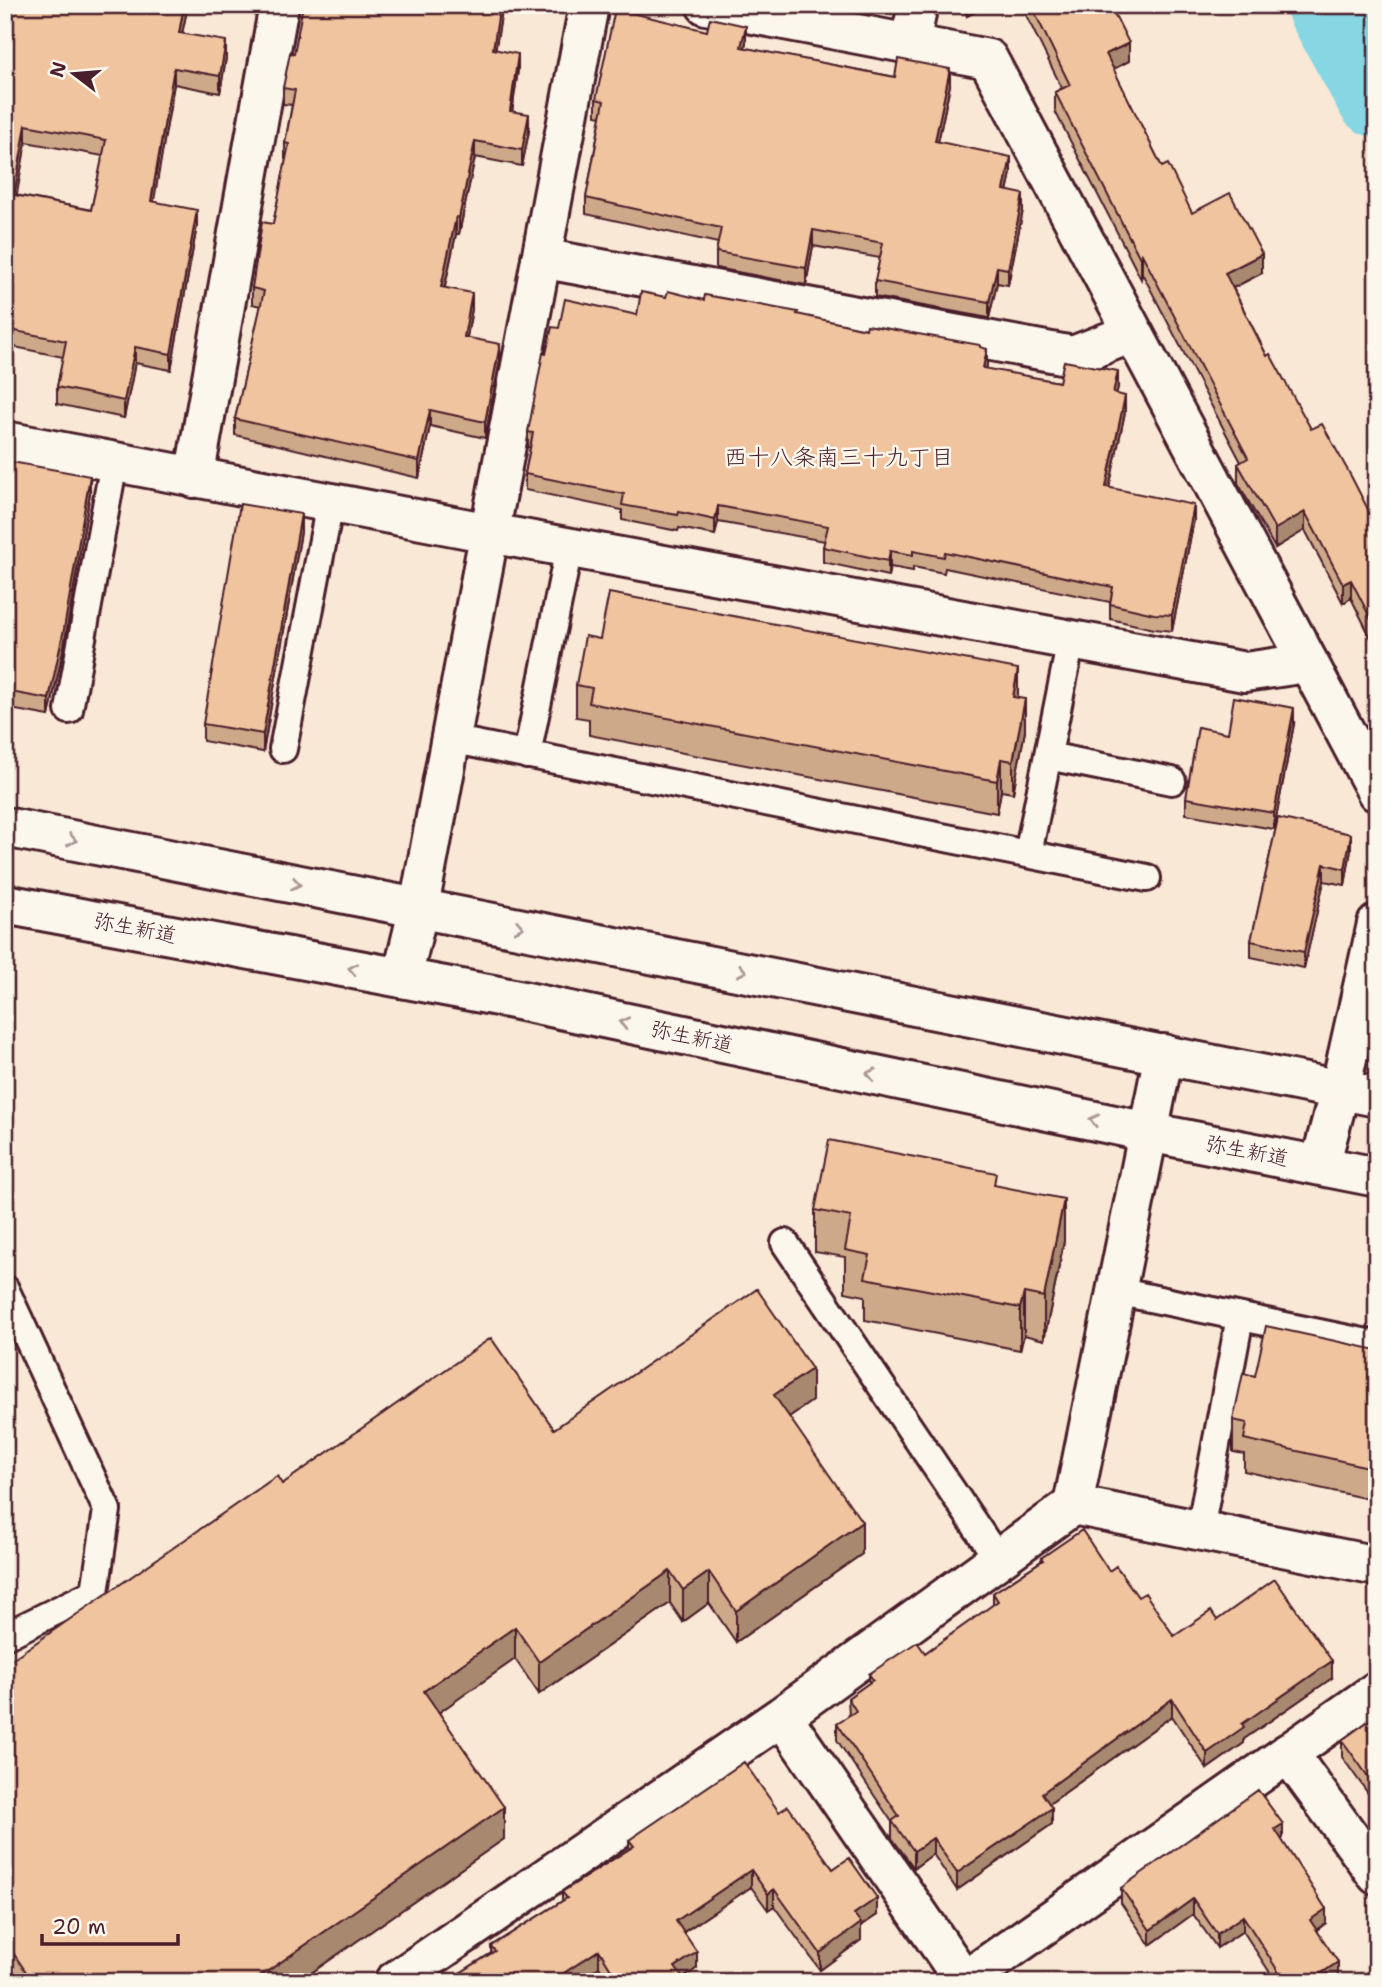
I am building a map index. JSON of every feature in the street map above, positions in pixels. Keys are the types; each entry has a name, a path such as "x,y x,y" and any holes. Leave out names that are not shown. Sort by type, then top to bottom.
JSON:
{"street":[{"path":"194,478 279,5"},
{"path":"402,978 419,907 589,5"},
{"path":"706,5 988,59 1377,792"},
{"path":"910,43 918,5"},
{"path":"541,258 1073,356 1132,333"},
{"path":"5,441 1245,672 1307,663"},
{"path":"5,827 1359,1093"},
{"name":"弥生新道","path":"5,904 402,978 1377,1177"},
{"path":"1320,1165 1359,1093 1377,924"},
{"path":"394,1982 782,1716 1073,1505 1164,1054"},
{"path":"1073,1505 1377,1566"},
{"path":"782,1716 964,1981 1377,1691"},
{"path":"1288,1753 1377,1875"}],"lane":[{"path":"69,710 114,462"},
{"path":"283,749 330,503"},
{"path":"527,755 569,548"},
{"path":"1028,855 1071,640"},
{"path":"450,739 1147,878"},
{"path":"1048,756 1172,781"},
{"path":"785,1243 998,1559"},
{"path":"5,1289 107,1510 95,1592 5,1636"},
{"path":"1116,1291 1377,1345"},
{"path":"1200,1530 1240,1317"}],"shaded area":[{"path":"1377,1962 1377,1982 1349,1982"}],"building":[{"path":"5,5 184,5 179,33 226,41 220,76 174,68 151,201 197,210 171,354 135,347 124,401 57,387 66,341 5,329","holes":["26,125 106,140 91,210 14,195"]},
{"path":"303,5 402,5 435,13 436,5 500,5 493,49 518,54 510,111 529,114 522,150 475,141 441,287 472,293 464,337 500,344 485,422 430,410 419,461 235,419 264,291 252,288 262,222 273,224 289,144 285,143 295,90 283,88 290,53 294,54"},
{"path":"1031,5 1110,5 1129,43 1106,54 1162,167 1168,164 1192,213 1230,193 1262,254 1225,273 1267,356 1270,354 1311,429 1322,424 1377,527 1377,631 1351,580 1343,584 1305,512 1275,529 1238,464 1248,458 1142,254 1141,260 1055,92 1070,85"},
{"path":"615,9 707,31 710,18 746,26 741,47 895,77 898,59 950,69 935,141 1011,157 1004,190 1023,194 1008,269 997,267 989,302 875,281 883,243 813,230 806,268 716,252 721,228 586,198 604,101 596,99"},
{"path":"668,291 704,300 705,295 798,312 797,314 866,329 867,325 980,345 987,349 983,368 1059,382 1064,361 1118,371 1113,393 1125,396 1106,487 1194,505 1172,615 1154,614 1110,604 1113,587 945,552 944,557 913,551 913,555 890,551 888,561 823,547 828,526 718,506 715,520 679,512 678,515 622,505 624,494 525,474 533,433 528,432 543,353 546,354 552,327 559,328 565,299 637,315 641,292 666,297"},
{"path":"6,461 90,476 49,699 5,691"},
{"path":"240,504 301,514 263,734 203,724"},
{"path":"609,593 1018,669 1013,697 1025,699 1013,761 1001,759 997,781 589,703 592,688 576,685 585,636 600,639"},
{"path":"1234,697 1294,708 1274,813 1186,798 1198,727 1228,733"},
{"path":"1278,818 1351,834 1345,869 1324,864 1304,952 1251,941"},
{"path":"829,1140 996,1173 994,1185 1064,1199 1044,1297 1024,1293 1020,1308 865,1278 870,1255 845,1250 851,1217 815,1210"},
{"path":"757,1289 812,1369 774,1395 862,1522 736,1611 709,1572 683,1590 670,1571 539,1662 515,1627 424,1691 504,1807 252,1982 33,1982 5,1941 5,1664 277,1476 282,1484 491,1338 554,1429"},
{"path":"1266,1326 1377,1350 1377,1469 1244,1439 1247,1423 1233,1420 1243,1373 1255,1376"},
{"path":"1082,1530 1109,1571 1116,1566 1138,1597 1145,1593 1174,1636 1211,1611 1217,1620 1275,1579 1332,1661 1242,1724 1244,1727 1207,1753 1172,1699 1042,1793 1052,1808 957,1873 933,1838 914,1851 892,1821 899,1816 837,1723 856,1711 848,1698 873,1680 869,1674 917,1642 925,1653 998,1601 993,1593"},
{"path":"1377,1715 1377,1789 1342,1740"},
{"path":"744,1762 779,1812 788,1806 833,1869 849,1858 877,1898 854,1914 861,1923 820,1953 774,1889 768,1894 751,1870 676,1921 697,1952 675,1967 686,1982 619,1982 599,1950 550,1982 446,1982 495,1951 491,1946 567,1898 562,1892 634,1846 629,1840"},
{"path":"1258,1790 1283,1824 1275,1829 1326,1909 1310,1920 1338,1962 1308,1982 1285,1982 1243,1916 1217,1934 1193,1899 1150,1930 1121,1888"}],"waterway":[{"path":"1327,5 1377,96"}],"district":[{"name":"西十八条南三十九丁目","path":"839,457"}]}
